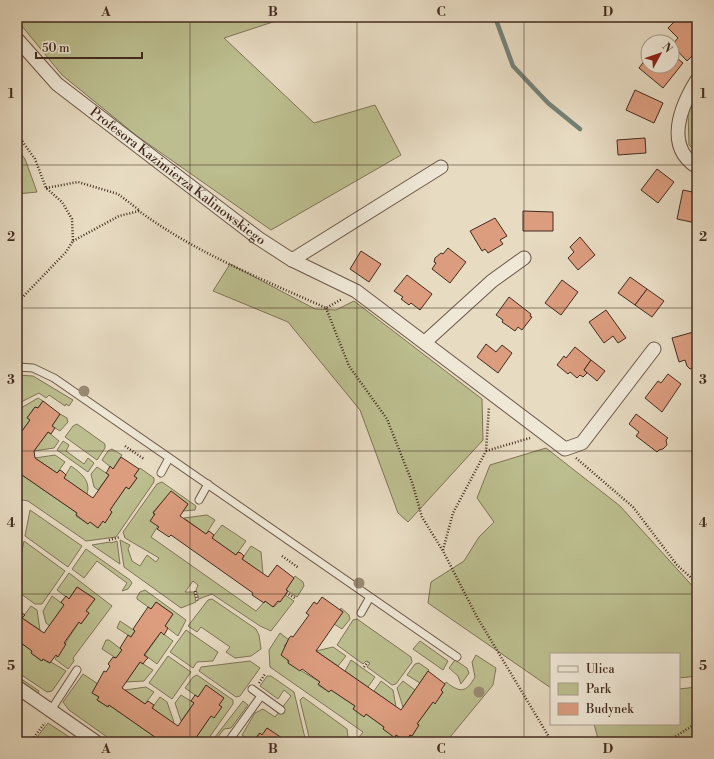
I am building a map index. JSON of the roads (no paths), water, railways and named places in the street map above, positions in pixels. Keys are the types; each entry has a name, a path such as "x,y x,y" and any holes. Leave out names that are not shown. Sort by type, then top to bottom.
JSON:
{"street":[{"name":"Profesora Kazimierza Kalinowskiego","path":"17,39 57,84 258,238 292,260 356,291 565,449 582,443 654,349"},
{"path":"697,80 688,94 679,120 678,141 687,160 697,167"},
{"path":"292,260 441,167"},
{"path":"425,342 492,281 524,258"},
{"path":"17,687 96,742"}],"lane":[{"path":"17,367 33,368 54,378 457,656"},
{"path":"161,473 169,458"},
{"path":"199,500 208,484"},
{"path":"361,613 370,597"},
{"path":"51,710 76,670"},
{"path":"255,687 261,696 281,710"},
{"path":"228,742 261,696"}],"waterway":[{"path":"495,17 513,66 548,103 580,129"}]}
